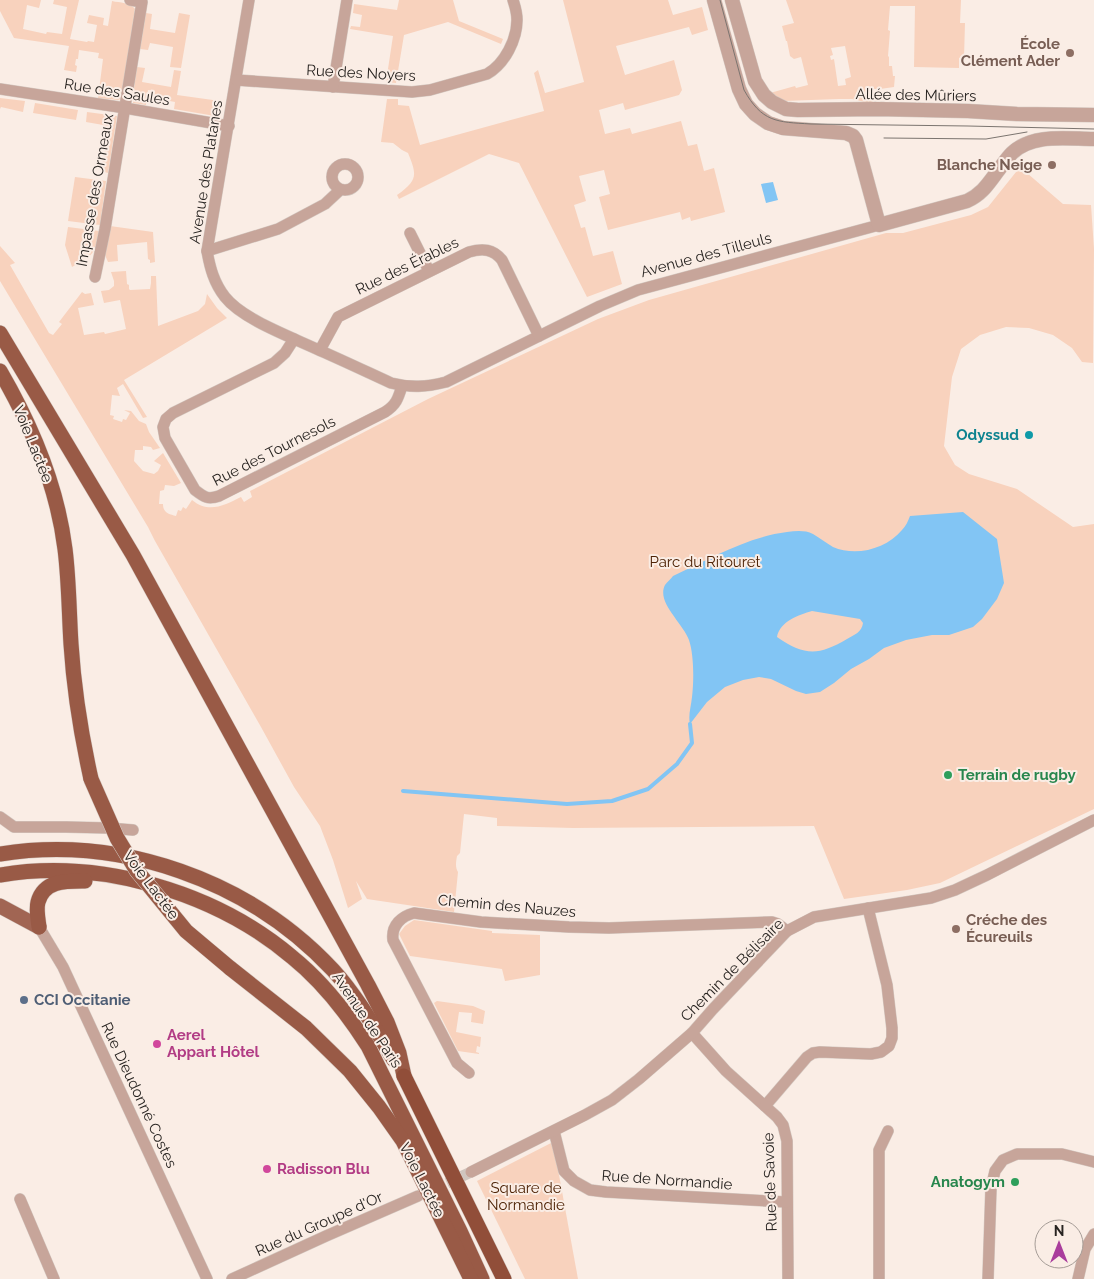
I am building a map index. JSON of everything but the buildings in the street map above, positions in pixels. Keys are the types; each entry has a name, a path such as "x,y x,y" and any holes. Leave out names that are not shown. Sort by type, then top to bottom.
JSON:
{"highway":[{"name":"Voie Lactée","path":"0,333 133,555 368,986 387,1022 399,1053 404,1076"},
{"name":"Voie Lactée","path":"0,371 27,423 46,468 57,508 65,556 77,704 82,740 92,780 116,838 137,871 186,931 306,1028 350,1072 379,1107 403,1141 471,1279"},
{"name":"Avenue de Paris","path":"0,854 46,850 80,850 118,854 163,865 206,880 239,897 302,939 334,970 360,1005 404,1076"},
{"name":"Avenue de Paris","path":"0,875 64,871 113,875 174,891 225,913 266,937 292,956 336,1000 356,1027 379,1066 482,1279"},
{"path":"38,927 38,903 46,888 57,883 69,881 134,880"},
{"path":"404,1076 504,1279"}],"main road":[{"path":"0,906 38,927"}],"street":[{"path":"130,0 143,1"},
{"name":"Avenue des Platanes","path":"250,0 207,251 215,283 237,309 249,316 294,339 391,383 402,386"},
{"path":"333,87 347,0"},
{"name":"Rue des Noyers","path":"236,80 422,92 487,74 502,62 516,32 517,18 513,0"},
{"path":"714,0 739,89 751,109 760,118 773,125 792,130 846,133 856,140 879,225"},
{"name":"Allée des Mûriers","path":"732,0 753,75 758,86 768,99 791,110 968,111 1094,115"},
{"name":"Impasse des Ormeaux","path":"95,277 105,229 143,1"},
{"name":"Rue des Saules","path":"0,89 229,126"},
{"name":"Avenue des Tilleuls","path":"402,386 428,386 446,382 600,306 638,290 967,201 976,197 984,190 1012,153 1038,140 1094,139"},
{"path":"207,251 278,230 325,204 340,190"},
{"path":"410,233 429,271"},
{"name":"Rue des Érables","path":"320,350 338,317 429,271 469,252 480,249 489,250 502,260 539,336"},
{"name":"Rue des Tournesols","path":"294,339 285,353 274,363 166,419 163,427 165,438 195,490 202,495 211,499 219,496 385,412 393,407 399,398 402,386"},
{"path":"0,817 14,827"},
{"name":"Chemin de Bélisaire","path":"471,1172 612,1100 692,1033 787,931 814,917 931,898 955,890 1094,820"},
{"path":"0,830 14,827 66,827 133,830"},
{"path":"765,1106 807,1057 813,1053 871,1054 881,1052 889,1046 892,1038 892,1028 887,986 868,908"},
{"name":"Chemin des Nauzes","path":"469,1073 457,1063 393,940 392,933 394,927 406,915 414,913 482,922 619,928 772,922 787,931"},
{"name":"Rue Dieudonné Costes","path":"38,927 63,967 207,1279"},
{"name":"Rue de Savoie","path":"692,1033 726,1071 778,1117 783,1125 786,1133 788,1279"},
{"name":"Rue de Normandie","path":"554,1131 564,1171 574,1181 590,1190 786,1202"},
{"path":"879,1279 879,1150 888,1131"},
{"path":"988,1279 991,1188 995,1171 1003,1160 1017,1154 1062,1154 1094,1162"},
{"name":"Rue du Groupe d'Or","path":"232,1279 418,1196"},
{"path":"20,1198 54,1279"},
{"path":"1078,1279 1085,1249 1094,1234"}],"green space":[{"path":"0,0 41,0 39,8 27,5 23,29 46,34 47,32 62,34 67,7 53,4 54,0 79,0 70,39 87,42 94,42 97,25 87,23 89,15 104,18 103,25 108,26 112,1 128,4 133,7 135,9 121,99 98,98 103,59 98,58 99,53 79,50 75,65 77,66 76,72 64,70 69,46 14,38 0,11"},
{"path":"399,0 453,0 459,21 503,39 501,44 448,22 404,35 396,83 386,82 393,36 350,29 351,26 360,27 362,15 353,13 354,4 397,10"},
{"path":"563,0 668,0 673,15 702,7 708,30 692,35 689,27 616,46 625,75 674,60 682,90 679,95 625,110 623,103 599,110 605,134 630,128 632,134 681,121 688,146 697,144 704,171 714,168 725,212 691,221 690,217 682,220 680,212 608,230 599,197 610,194 604,170 579,176 586,201 574,205 581,228 585,227 593,256 613,251 622,284 587,297 519,163 489,154 399,199 397,195 409,185 414,177 413,167 408,153 393,143 381,142 387,99 398,99 398,105 409,106 420,145 544,111 534,73 538,70 545,93 584,82"},
{"path":"786,0 961,0 960,23 965,23 964,58 959,58 959,68 914,67 915,6 890,6 888,56 889,66 892,66 893,76 895,76 894,87 874,89 873,102 852,99 783,101 770,93 795,86 796,88 808,85 801,57 794,59 790,56 782,26 794,23","holes":["845,46 851,77 845,79 846,85 838,86 834,59 831,60 830,56 833,55 831,48"]},
{"path":"146,13 152,14 150,29 175,33 179,13 190,15 181,68 170,67 173,47 150,43 148,50 140,49"},
{"path":"137,67 145,68 142,82 171,87 174,70 181,71 177,95 220,101 218,114 215,116 174,109 175,102 154,98 155,91 148,90 146,105 133,103"},
{"path":"0,98 25,101 23,112 1,107 0,109"},
{"path":"35,103 78,110 76,120 33,113"},
{"path":"87,112 117,116 108,173 101,171 109,126 86,122"},
{"name":"Parc du Ritouret","path":"1020,167 1063,204 1091,205 1094,249 1093,363 1082,362 1072,348 1053,335 1029,328 1006,327 980,335 961,349 952,377 944,446 955,465 969,474 1017,489 1073,527 1094,524 1094,809 940,883 844,899 814,826 573,828 497,826 497,818 464,814 460,853 457,856 456,862 458,872 454,912 367,899 356,881 362,899 348,908 320,826 294,787 148,527 0,281 0,246 15,263 10,265 49,333 53,335 62,324 59,322 82,292 85,294 91,293 94,305 78,308 84,335 104,332 105,334 126,329 120,300 104,303 101,291 109,290 114,286 111,272 126,271 127,284 130,290 150,289 151,276 156,276 158,326 198,311 205,304 207,294 227,318 124,380 147,417 143,418 123,384 117,388 120,396 112,395 110,415 114,416 113,419 122,422 123,419 126,420 130,413 124,410 131,411 139,421 146,424 160,448 153,450 151,447 143,446 143,450 135,450 134,461 143,471 154,474 161,465 154,461 163,453 181,483 174,486 165,485 164,490 160,491 159,504 163,504 167,513 176,516 178,510 181,511 183,507 186,509 192,500 205,507 217,507 241,497 244,502 252,497 250,491 428,399 598,319 649,300 886,233 903,233 971,215 988,207"},
{"path":"75,177 106,181 100,225 68,221"},
{"path":"110,226 153,232 155,262 150,263 148,259 147,242 117,245 118,261 108,262 105,255"},
{"path":"68,227 99,231 92,254 72,267 65,245"},
{"path":"414,920 492,931 492,933 540,935 540,975 505,981 502,969 410,956 399,934 405,926"},
{"path":"437,1001 473,1006 485,1011 483,1024 471,1022 472,1013 459,1012 456,1032 481,1037 480,1047 477,1046 476,1052 479,1054 458,1051 434,1003"},
{"name":"Square de Normandie","path":"553,1142 578,1279 525,1279 477,1181"}],"water":[{"path":"773,182 778,200 766,203 761,184"},
{"path":"963,512 997,539 1004,583 997,599 982,619 973,627 949,635 932,635 906,640 884,648 820,692 806,694 771,679 759,677 743,680 725,687 707,702 690,724 689,714 693,691 691,646 686,633 667,605 663,592 665,585 673,576 743,544 787,532 800,531 810,533 833,547 842,550 861,551 870,549 895,537 905,527 910,516","holes":["812,611 860,619 863,623 857,633 837,645 819,651 812,652 796,648 777,637 779,631 786,623"]}],"waterway":[{"path":"403,791 567,804 612,801 648,789 677,764 692,743 690,724"}],"tunnel":[{"path":"432,1190 471,1172"}],"tram line":[{"path":"720,0 744,90 757,109 779,121 811,124 1094,129"},
{"path":"884,138 986,139 1027,132"}],"place":[{"name":"École Clément Ader","path":"1070,53"},
{"name":"Blanche Neige","path":"1052,165"},
{"name":"Odyssud","path":"1029,435"},
{"name":"Terrain de rugby","path":"948,775"},
{"name":"Créche des Écureuils","path":"956,929"},
{"name":"CCI Occitanie","path":"24,1000"},
{"name":"Aerel Appart Hôtel","path":"157,1044"},
{"name":"Radisson Blu","path":"267,1169"},
{"name":"Anatogym","path":"1015,1182"}]}
